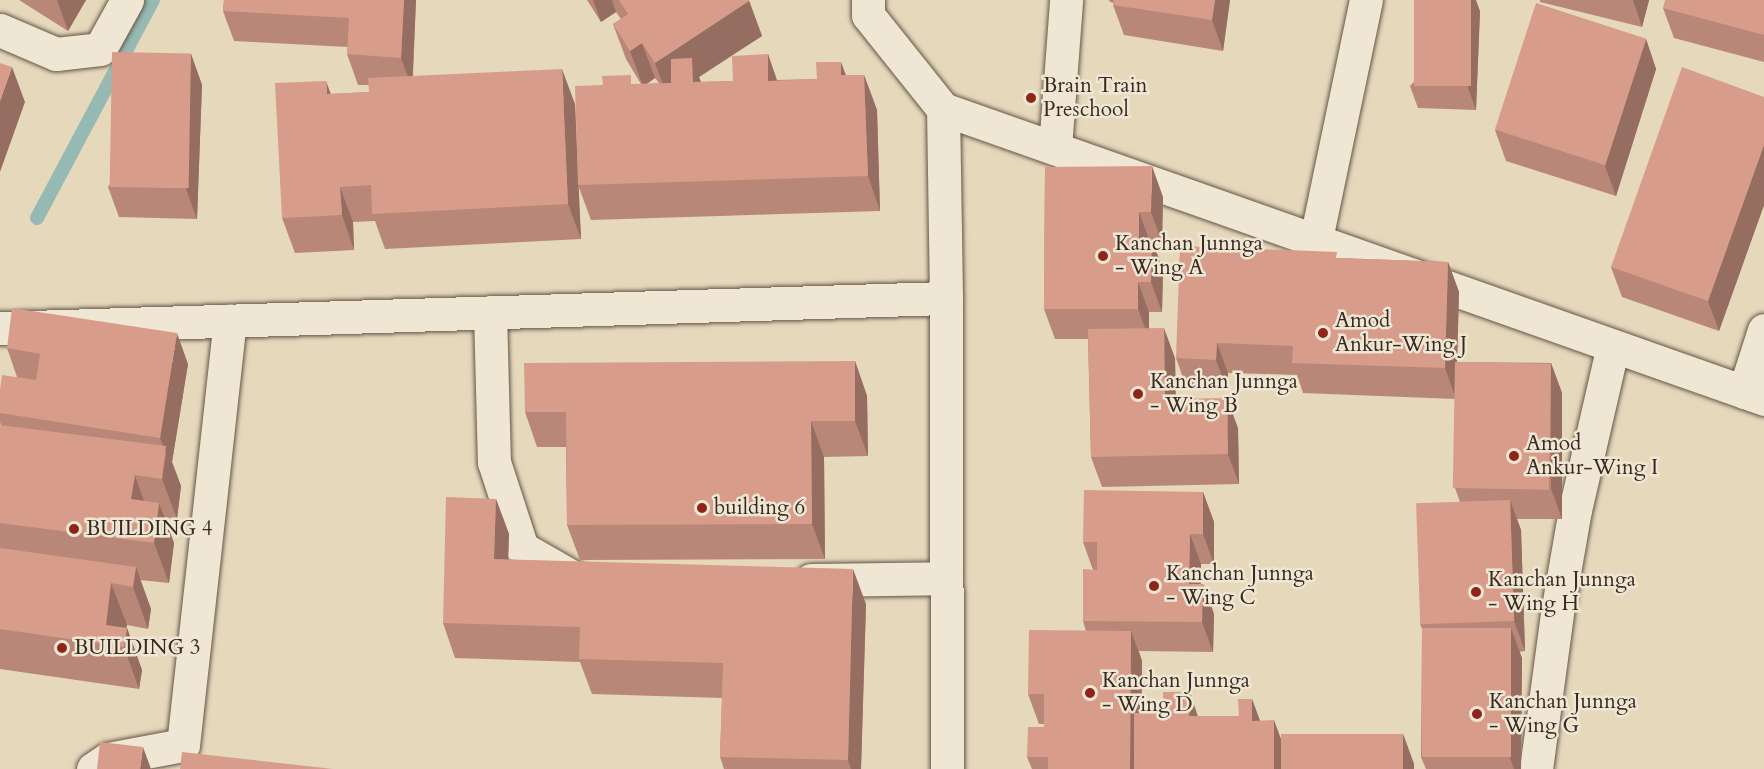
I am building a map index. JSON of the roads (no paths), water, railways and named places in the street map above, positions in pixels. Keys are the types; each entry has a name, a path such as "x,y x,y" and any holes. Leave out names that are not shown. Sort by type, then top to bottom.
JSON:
{"street":[{"path":"0,30 56,54 100,48 127,0"},
{"path":"1055,148 1066,0"},
{"path":"1316,239 1366,0"},
{"path":"863,5 943,109 1316,239 1754,396 1764,330"},
{"path":"943,109 946,298 947,769"},
{"path":"0,328 946,298"},
{"path":"490,312 494,462 522,548 583,583 619,583"},
{"path":"93,769 108,759 183,745 230,321"},
{"path":"1536,769 1558,607 1575,510 1613,346"},
{"path":"781,581 946,578"}],"waterway":[{"path":"37,218 153,0"}],"place":[{"name":"Brain Train Preschool","path":"1031,98"},
{"name":"Kanchan Junnga - Wing A","path":"1103,256"},
{"name":"Amod Ankur-Wing J","path":"1323,333"},
{"name":"Kanchan Junnga - Wing B","path":"1138,394"},
{"name":"Amod Ankur-Wing I","path":"1514,456"},
{"name":"building 6","path":"702,508"},
{"name":"BUILDING 4","path":"74,529"},
{"name":"Kanchan Junnga - Wing C","path":"1154,586"},
{"name":"Kanchan Junnga - Wing H","path":"1476,592"},
{"name":"BUILDING 3","path":"62,648"},
{"name":"Kanchan Junnga - Wing D","path":"1090,693"},
{"name":"Kanchan Junnga - Wing G","path":"1477,714"}]}
